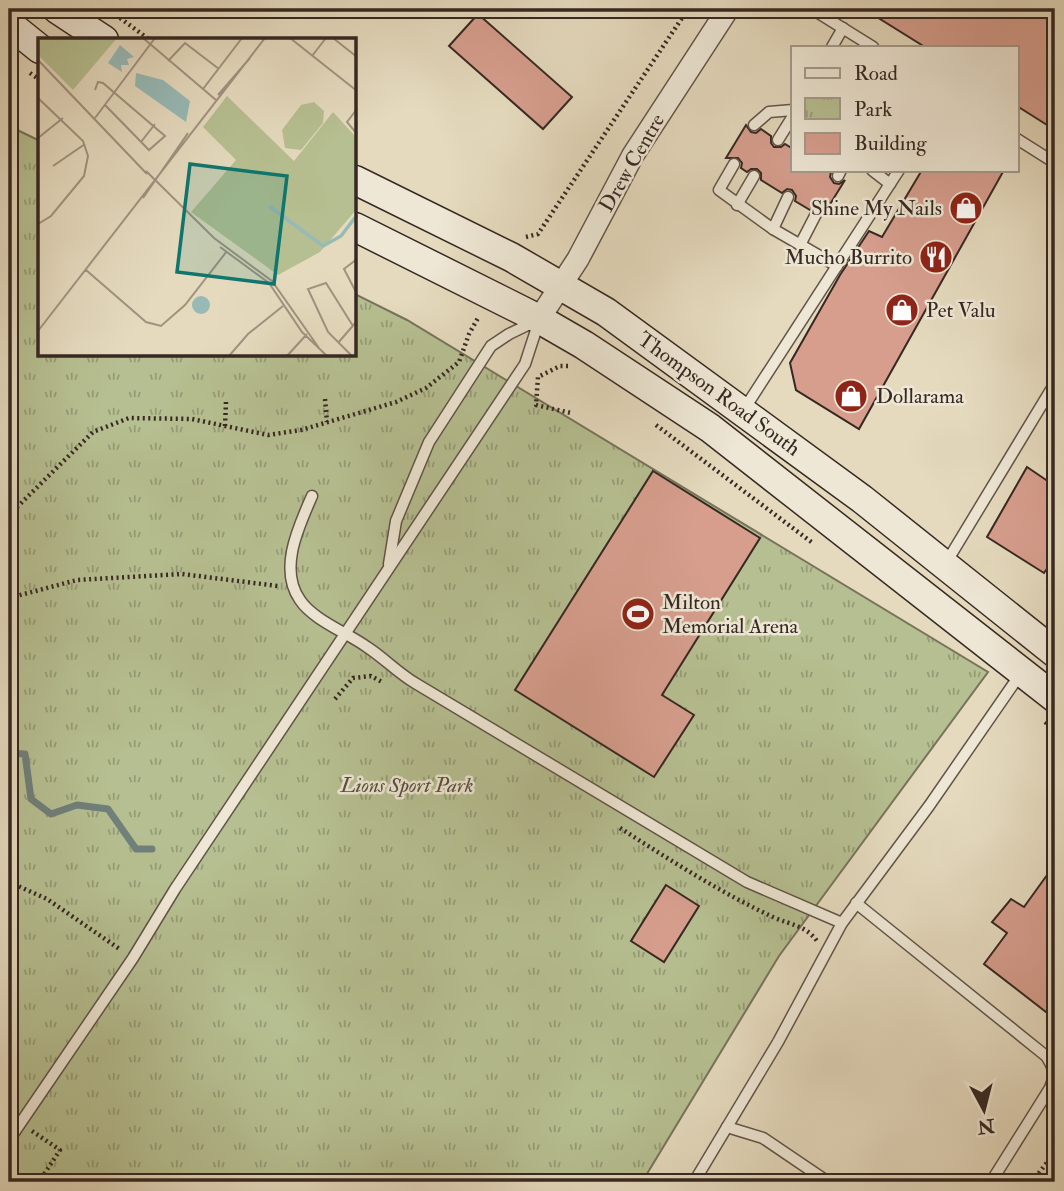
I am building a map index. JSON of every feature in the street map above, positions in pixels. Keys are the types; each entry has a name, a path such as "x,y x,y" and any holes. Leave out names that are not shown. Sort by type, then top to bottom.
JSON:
{"main road":[{"path":"57,9 111,28"},
{"path":"9,24 38,47"},
{"name":"Thompson Road South","path":"357,181 512,257 606,312 862,499 1055,653"},
{"name":"Thompson Road South","path":"357,228 540,319 710,428 1015,681 1055,698"}],"street":[{"name":"Drew Centre","path":"540,319 562,286 633,155 728,9"}],"lane":[{"path":"813,9 870,46"},
{"path":"833,46 843,28"},
{"path":"754,125 769,112 791,110"},
{"path":"778,140 791,119"},
{"path":"1018,140 1055,163"},
{"path":"734,164 719,190 773,229 837,266"},
{"path":"875,172 890,184"},
{"path":"743,411 898,172"},
{"path":"737,205 754,176"},
{"path":"773,229 788,197"},
{"path":"800,245 816,214"},
{"path":"388,571 396,521 429,442 491,346 540,319"},
{"path":"9,1140 133,958 175,889 525,364 540,319"},
{"path":"945,565 1055,383"},
{"path":"312,496 297,531 291,558 291,575 300,600 319,618 368,647 408,679 747,882 842,923"},
{"path":"694,1182 778,1042 842,923 929,806 1015,681"},
{"path":"856,903 1046,1056 1052,1066 1055,1077 1050,1088 991,1182"},
{"path":"727,1127 763,1138 828,1182"}],"path":[{"path":"522,237 538,234 688,9"},
{"path":"111,28 144,38"},
{"path":"9,515 93,432 129,418 192,419 268,435 301,430 396,402 426,387 458,362 478,318"},
{"path":"570,413 536,405 538,377 560,366 571,365"},
{"path":"325,399 327,422"},
{"path":"225,426 226,402"},
{"path":"655,425 821,550"},
{"path":"9,598 77,580 182,574 296,589"},
{"path":"335,699 354,678"},
{"path":"1015,681 1055,730"},
{"path":"9,881 47,899 133,958"},
{"path":"19,1123 60,1150 39,1182"},
{"path":"1032,1182 1055,1152"}],"green space":[{"name":"Lions Sport Park","path":"9,126 38,140 38,357 357,357 357,295 407,320 988,672 779,956 642,1182 9,1182"}],"building":[{"path":"864,9 1055,9 1055,130 1018,107 1018,46 923,46"},
{"path":"478,14 572,97 543,129 449,46"},
{"path":"746,125 751,132 756,133 761,129 771,136 774,147 785,144 791,148 791,172 831,172 830,177 834,183 839,184 845,180 824,214 819,207 810,210 795,201 796,196 792,190 787,189 782,193 761,180 761,173 757,169 747,172 741,168 742,163 738,158 726,158"},
{"path":"921,172 1003,172 859,429 796,390 790,363 840,275 869,231 882,237"},
{"path":"1027,467 1055,486 1055,557 1044,573 987,537"},
{"name":"Milton Memorial Arena","path":"653,471 760,538 662,695 694,715 654,777 515,690"},
{"path":"1055,864 1055,1019 984,964 1007,933 992,922 1011,899 1024,907"},
{"path":"666,885 699,906 664,962 631,941"}],"waterway":[{"path":"9,753 25,754 31,799 51,814 77,805 108,809 136,849 152,849"}],"place":[{"name":"Shine My Nails","path":"966,208"},
{"name":"Mucho Burrito","path":"936,257"},
{"name":"Pet Valu","path":"902,310"},
{"name":"Dollarama","path":"851,396"},
{"name":"Milton Memorial Arena","path":"638,614"}]}
